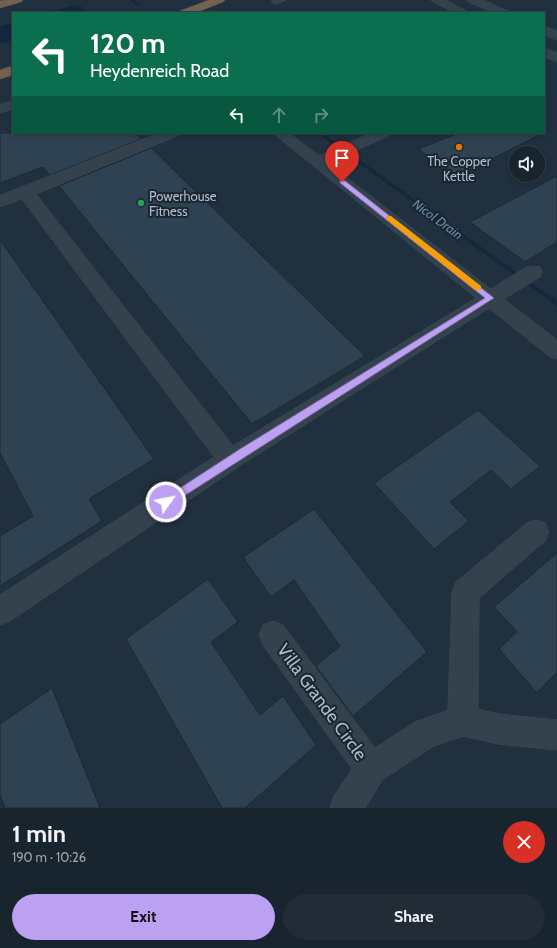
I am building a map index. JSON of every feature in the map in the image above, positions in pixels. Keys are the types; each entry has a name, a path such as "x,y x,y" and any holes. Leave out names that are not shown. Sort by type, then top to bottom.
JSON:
{"highway":[{"path":"0,5 17,0"},
{"path":"187,12 219,0"},
{"path":"0,75 12,70"}],"street":[{"path":"437,0 462,12"},
{"path":"473,0 502,12"},
{"path":"545,30 557,36"},
{"path":"545,52 557,58"},
{"path":"0,109 12,105"},
{"path":"0,202 170,134"},
{"path":"281,134 557,351"},
{"path":"317,162 381,134"},
{"path":"25,192 230,460"},
{"path":"0,611 230,460 533,272"},
{"path":"536,532 466,592 463,721 498,729 557,735"},
{"name":"Villa Grande Circle","path":"273,635 371,769"},
{"name":"Villa Grande Circle","path":"346,808 371,769 426,733 463,721"}],"water":[{"path":"76,5 82,7 85,11 84,12 48,12"},
{"path":"12,23 12,40 0,44 0,26"}],"building":[{"path":"0,133 136,134 141,139 50,175 43,167 0,183"},
{"path":"456,134 541,134 517,146 509,146 509,150 458,176 418,149"},
{"path":"151,148 365,356 252,424 59,186"},
{"path":"557,176 557,242 525,262 470,222"},
{"path":"0,240 154,459 89,499 102,521 0,586 0,536 33,516 0,453"},
{"path":"478,410 540,466 511,489 491,470 450,502 469,521 434,549 374,483"},
{"path":"314,509 427,652 353,716 316,666 340,646 294,580 271,597 243,557"},
{"path":"557,553 557,672 537,693 499,649 517,632 494,607"},
{"path":"208,579 238,622 211,642 260,715 283,696 316,745 245,808 222,808 126,639"},
{"path":"52,688 100,808 5,808 0,795 0,724"}],"waterway":[{"name":"Nicol Drain","path":"131,0 138,4"},
{"name":"Nicol Drain","path":"320,134 557,304"}],"slow traffic":[{"path":"388,218 478,288"}],"place":[{"name":"The Copper Kettle","path":"459,147"},
{"name":"Powerhouse Fitness","path":"141,203"}],"route":[{"path":"166,502 243,452 490,298 342,182"}]}
